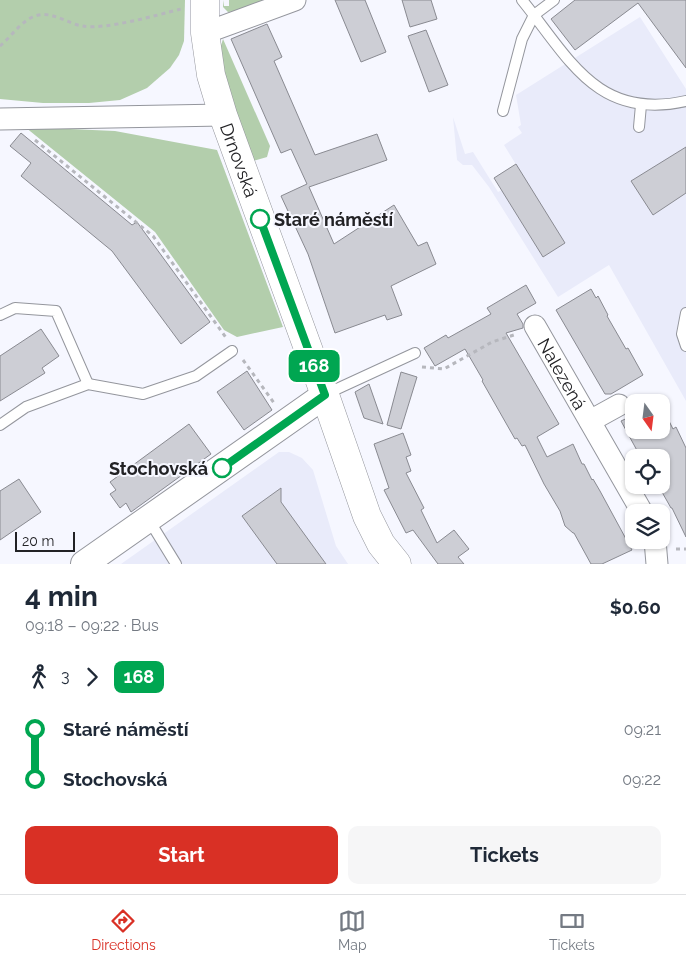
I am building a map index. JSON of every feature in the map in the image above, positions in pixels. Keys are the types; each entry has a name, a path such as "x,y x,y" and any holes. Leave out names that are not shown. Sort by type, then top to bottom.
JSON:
{"main road":[{"name":"Drnovská","path":"197,4 205,33 211,75 223,115 367,516 381,544 397,564"}],"street":[{"path":"205,33 295,0"},
{"path":"8,119 223,115"},
{"name":"Nalezená","path":"536,328 637,504"},
{"path":"84,564 325,395"},
{"name":"Nalezená","path":"590,421 619,405"},
{"path":"656,549 657,564"}],"lane":[{"path":"522,0 562,55 576,70 604,92 621,100 640,105 659,106 686,101"},
{"path":"503,111 522,39 534,15 554,0"},
{"path":"639,127 640,105"},
{"path":"0,315 15,308 56,311 88,384"},
{"path":"686,313 682,334 686,346"},
{"path":"0,424 26,407 88,384 143,394 196,376 234,350"},
{"path":"325,395 416,353"},
{"path":"149,519 176,564"}],"path":[{"path":"0,46 23,24 35,16 48,14 82,26 104,26 197,4"},
{"path":"8,119 153,236 278,408"},
{"path":"395,362 444,369 492,342 536,328"}],"shaded area":[{"path":"640,17 686,89 686,401 609,265 558,297 489,187 472,165 463,165 457,160 453,117 465,154 473,152 498,192 502,190 564,243 504,145 522,133 518,127 521,125 516,95"},
{"path":"279,452 289,452 302,458 313,470 336,546 348,564 121,564"}],"green space":[{"path":"0,0 185,0 184,41 179,55 170,68 147,88 120,100 89,103 43,103 0,99"},
{"path":"223,0 224,6 229,6 229,0 269,0 239,11 228,12 223,7"},
{"path":"223,39 270,146 267,157 253,161 233,106 219,52"},
{"path":"25,127 115,131 217,150 283,327 237,337 224,330 155,232"}],"building":[{"path":"335,0 365,0 386,52 361,62"},
{"path":"402,0 431,0 437,19 410,27"},
{"path":"575,0 686,0 686,68 638,3 575,50 551,19"},
{"path":"267,24 282,57 274,61 315,155 377,134 387,160 309,187 334,244 394,205 418,246 427,242 436,264 391,286 402,315 387,320 385,315 335,333 308,254 281,196 307,184 291,149 281,153 231,39"},
{"path":"426,30 448,85 429,92 408,36"},
{"path":"21,133 132,225 137,222 210,322 181,344 112,251 21,176 31,163 10,146"},
{"path":"686,147 686,193 653,215 631,181"},
{"path":"516,164 565,243 543,257 494,178"},
{"path":"526,285 536,303 517,314 523,324 523,328 506,333 559,424 537,437 547,457 573,444 582,464 584,464 593,479 625,537 625,549 632,550 602,564 591,564 574,533 565,526 560,511 525,445 522,446 517,438 515,439 465,349 435,366 424,348 446,335 448,338 491,314 487,308"},
{"path":"591,289 596,298 598,296 607,316 643,375 611,394 605,394 556,310"},
{"path":"41,329 59,356 42,368 45,373 0,401 0,356"},
{"path":"247,371 272,410 244,430 217,392"},
{"path":"401,372 417,377 401,429 387,425"},
{"path":"369,384 383,424 364,418 355,392"},
{"path":"625,419 625,428 621,421"},
{"path":"670,423 673,429 676,427 686,448 686,537 663,494 670,494 670,449 636,449 631,439 670,439"},
{"path":"189,424 211,454 131,512 126,503 120,508 110,494 116,490 110,482"},
{"path":"403,433 411,455 406,457 411,471 406,473 424,508 421,510 437,543 454,530 469,549 458,557 464,564 438,564 413,530 406,533 384,490 389,488 374,444"},
{"path":"19,479 41,512 0,540 0,491"},
{"path":"281,488 281,502 326,564 277,564 242,516"}],"bus line":[{"name":"168","path":"222,468 325,395 260,219"}],"place":[{"name":"Staré náměstí","path":"260,219"},
{"name":"Stochovská","path":"222,468"}]}
